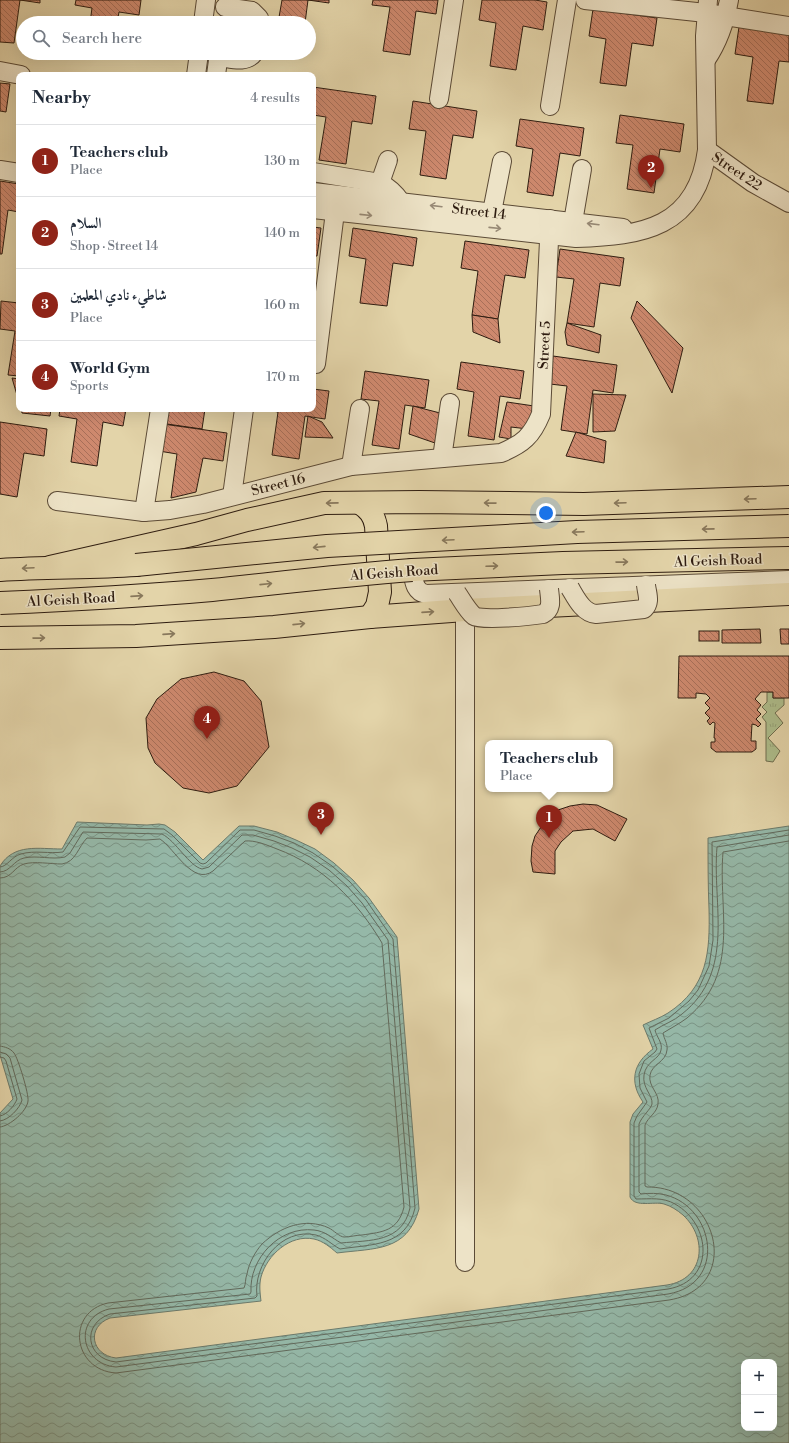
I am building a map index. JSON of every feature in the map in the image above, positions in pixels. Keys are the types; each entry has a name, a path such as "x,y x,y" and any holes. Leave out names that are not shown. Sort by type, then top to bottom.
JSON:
{"highway":[{"path":"50,567 324,503 584,504 787,500"},
{"path":"360,503 370,512 376,526 380,592 377,606 370,617"},
{"name":"Al Geish Road","path":"0,570 50,567 94,568 335,546 577,532 789,526"},
{"name":"Al Geish Road","path":"0,603 138,596 412,570 563,563 789,558"},
{"path":"0,638 136,636 274,627 370,617 461,601 786,588"}],"street":[{"path":"204,16 206,0"},
{"path":"440,99 454,0"},
{"path":"550,106 567,0"},
{"path":"585,0 728,8 789,26"},
{"name":"Street 14","path":"316,192 492,212 549,226 576,238 610,237 646,230 666,221 682,209 694,193 701,180 705,165 707,150 705,36 707,7"},
{"path":"706,60 719,40 728,8"},
{"path":"224,10 252,12 257,16"},
{"path":"196,72 198,60"},
{"path":"216,72 218,60"},
{"path":"0,71 16,74"},
{"name":"Street 22","path":"707,150 753,183 789,203"},
{"path":"380,183 388,160"},
{"path":"492,212 502,161"},
{"path":"573,222 582,169"},
{"path":"0,170 16,173"},
{"path":"316,172 380,183 396,194 401,202"},
{"name":"Street 14","path":"316,209 335,212 549,226 573,222 646,230"},
{"path":"316,364 335,212"},
{"name":"Street 5","path":"501,453 515,448 526,439 535,427 541,414 549,226"},
{"path":"442,458 450,403"},
{"path":"351,466 360,409"},
{"path":"144,512 160,412"},
{"path":"232,496 244,412"},
{"name":"Street 16","path":"57,501 144,512 170,510 203,504 351,466 501,453"},
{"path":"412,570 416,587 421,593 461,601 548,589 570,588 646,585 786,588"},
{"path":"570,588 586,610 592,614 596,614 644,609 649,601 646,585"},
{"path":"461,601 475,616 486,618 543,614 549,609 550,604 548,589"},
{"path":"461,601 465,1262"}],"green space":[{"path":"767,692 773,692 773,698 784,698 784,705 775,713 783,723 768,738 780,751 773,762 766,761 766,722 762,717 767,712 762,707 767,702"}],"water":[{"path":"77,822 147,825 159,824 165,825 175,832 203,860 239,826 254,826 277,832 296,840 315,849 334,863 353,880 369,898 397,937 419,1209 414,1223 398,1240 388,1245 364,1250 337,1253 329,1246 317,1240 305,1238 288,1243 274,1254 264,1269 260,1283 261,1301 110,1318 102,1322 97,1328 95,1340 101,1352 116,1358 667,1285 680,1281 689,1275 699,1256 699,1246 691,1224 683,1215 669,1206 660,1203 640,1203 632,1200 630,1197 630,1122 633,1114 643,1102 636,1087 635,1073 641,1060 653,1049 643,1025 665,1015 681,1003 699,980 704,967 709,940 708,838 789,826 789,1443 0,1443 0,1113 13,1099 0,1055 0,866 12,854 36,848 62,849"}],"building":[{"path":"0,0 20,0 18,16 16,16 14,43 0,42"},
{"path":"20,0 40,0 40,3"},
{"path":"76,0 141,0 139,15 119,12 118,16 91,16 92,8 75,5"},
{"path":"282,0 308,0 306,16 279,16"},
{"path":"308,0 329,0 329,3"},
{"path":"373,0 438,0 436,14 416,11 410,55 383,51 390,7 372,5"},
{"path":"482,0 535,0 547,2 543,30 523,26 516,70 490,66 496,23 479,20"},
{"path":"593,9 657,18 653,46 632,43 626,86 600,83 606,39 589,36"},
{"path":"739,27 789,34 789,62 779,61 773,104 747,101 753,57 735,54"},
{"path":"0,83 10,84 6,112 0,111"},
{"path":"316,87 376,96 372,124 352,121 346,164 319,160 326,117 316,115"},
{"path":"413,101 477,111 473,138 453,135 446,179 420,175 426,131 409,129"},
{"path":"620,115 684,124 680,152 660,149 654,193 627,189 633,145 616,143"},
{"path":"520,119 584,128 580,156 560,153 553,196 527,192 533,149 516,146"},
{"path":"0,181 16,184 16,211 8,210 2,254 0,254"},
{"path":"316,227 321,228 316,256"},
{"path":"353,228 417,238 413,266 393,263 387,306 360,303 366,259 349,256"},
{"path":"465,241 529,250 525,278 505,275 498,319 472,315 478,271 461,268"},
{"path":"560,249 624,258 620,286 600,283 594,327 567,323 574,279 556,277"},
{"path":"1,301 16,303 16,376 8,375 15,331 0,329"},
{"path":"637,301 683,348 672,393 631,318"},
{"path":"472,315 498,319 500,343 473,332"},
{"path":"567,323 601,335 599,353 567,345 565,332"},
{"path":"553,356 617,365 613,393 593,390 587,434 561,430 567,386 550,384"},
{"path":"461,362 524,371 520,399 500,396 494,440 468,436 474,392 457,389"},
{"path":"365,371 429,380 425,408 405,405 399,449 372,445 379,401 361,399"},
{"path":"12,378 16,379 16,392"},
{"path":"316,389 329,391 325,419 305,416 299,459 272,455 278,412 316,412"},
{"path":"593,394 626,395 615,431 593,432"},
{"path":"507,402 534,406 528,429 511,427 511,439 499,437"},
{"path":"413,406 440,413 435,443 409,434"},
{"path":"22,412 51,412 50,416"},
{"path":"60,412 125,412 123,426 103,422 97,466 71,462 77,419 59,416"},
{"path":"165,412 205,412 202,429 167,424"},
{"path":"308,416 322,422 333,438 305,437"},
{"path":"0,422 47,429 44,456 24,453 17,497 0,494"},
{"path":"163,424 227,433 223,461 203,458 196,492 171,498 177,454 159,451"},
{"path":"576,432 606,441 604,463 566,456"},
{"path":"760,629 761,643 722,643 722,630"},
{"path":"780,629 789,629 789,644 781,644"},
{"path":"699,631 719,631 719,641 699,641"},
{"path":"679,656 789,656 789,698 773,698 773,692 761,692 755,699 761,705 757,710 761,714 756,719 761,724 758,727 752,724 751,741 756,741 756,749 752,752 716,752 711,748 711,742 715,742 715,723 713,722 710,725 707,721 710,718 705,713 710,708 705,703 710,698 706,694 696,693 696,698 678,698"},
{"path":"214,672 244,681 261,701 269,747 237,786 209,793 183,788 155,763 148,748 146,718 157,699 181,679"},
{"path":"583,804 597,805 627,819 615,841 593,829 573,831 561,842 555,851 555,874 533,872 531,861 532,846 535,836 541,827 558,810"}],"place":[{"name":"السلام","path":"651,188"},
{"name":"World Gym","path":"207,739"},
{"name":"شاطيء نادي المعلمين","path":"321,835"},
{"name":"Teachers club","path":"549,838"}]}
